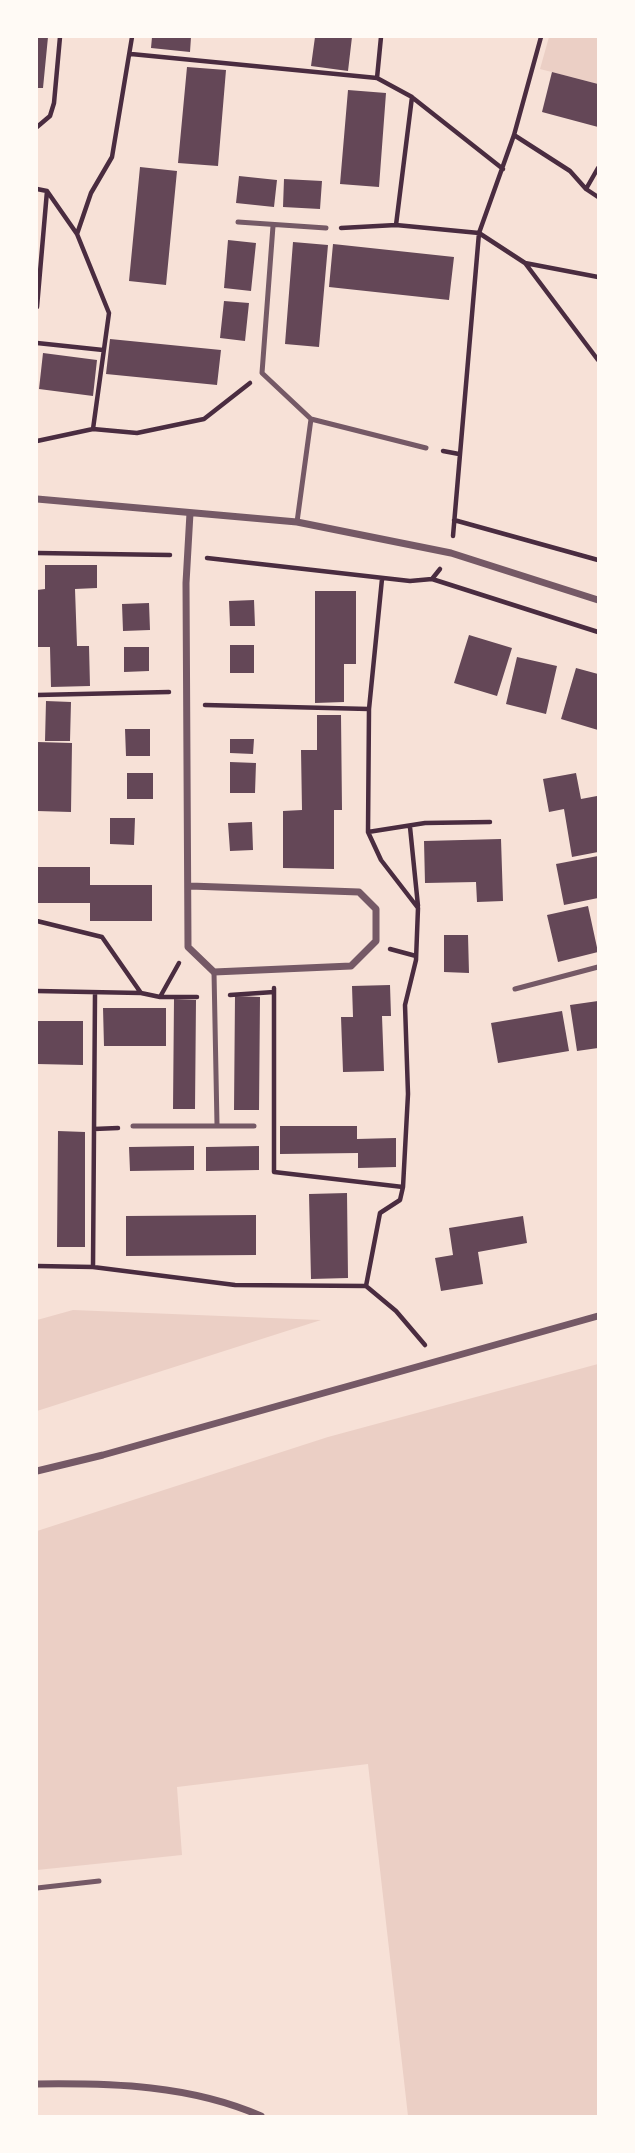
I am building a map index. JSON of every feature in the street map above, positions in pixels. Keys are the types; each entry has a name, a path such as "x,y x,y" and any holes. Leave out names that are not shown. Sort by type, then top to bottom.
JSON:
{"street":[{"path":"37,499 297,522 451,553 598,600"},
{"path":"190,513 187,555 190,886 188,947 214,972 351,966 375,944 376,909 359,892 190,886"},
{"path":"37,1471 103,1455 598,1316"},
{"path":"37,2084 115,2083 224,2100 261,2116"}],"lane":[{"path":"238,222 326,228"},
{"path":"273,226 262,373 311,419 426,448"},
{"path":"297,522 311,419"},
{"path":"515,989 598,967"},
{"path":"214,972 217,1125"},
{"path":"133,1126 254,1126"},
{"path":"37,1888 99,1881"}],"path":[{"path":"37,127 50,116 54,103 60,37"},
{"path":"78,234 91,193 112,156 132,37"},
{"path":"377,78 381,37"},
{"path":"432,579 451,553 479,233 514,135 541,37"},
{"path":"131,54 377,78 412,97 503,169"},
{"path":"396,225 412,97"},
{"path":"514,135 570,171 586,189 598,197"},
{"path":"586,189 598,168"},
{"path":"37,189 47,191 78,234 108,313 93,429"},
{"path":"37,307 47,191"},
{"path":"326,228 396,225 479,233 525,263 598,360"},
{"path":"525,263 598,277"},
{"path":"37,343 103,350"},
{"path":"37,441 93,429 138,433 204,419 262,373"},
{"path":"454,520 598,560"},
{"path":"37,553 187,555 382,579 432,579 598,632"},
{"path":"382,579 369,709 368,832 381,860 418,908"},
{"path":"37,695 187,692"},
{"path":"187,705 369,709"},
{"path":"368,832 425,824 490,822"},
{"path":"366,1286 380,1213 400,1200 403,1187 408,1094 405,1004 416,956 418,908 410,827"},
{"path":"37,921 102,937 141,993"},
{"path":"375,944 416,956"},
{"path":"160,997 188,947"},
{"path":"273,970 274,1172 403,1187"},
{"path":"37,991 141,993 160,997 274,992"},
{"path":"93,1267 95,994"},
{"path":"37,1266 93,1267 235,1285 366,1286 396,1311 438,1360"}],"shaded area":[{"path":"549,37 598,37 598,84 540,69"},
{"path":"73,1310 321,1320 37,1411 37,1320"},
{"path":"598,1364 598,2116 408,2116 368,1764 177,1787 182,1855 37,1870 37,1531 328,1437"}],"building":[{"path":"37,37 48,37 43,88 37,88"},
{"path":"152,37 191,37 190,52 151,48"},
{"path":"315,37 352,37 348,71 311,66"},
{"path":"187,67 226,70 218,166 178,163"},
{"path":"552,72 598,84 598,127 542,112"},
{"path":"348,90 386,93 379,187 340,184"},
{"path":"140,167 177,171 166,285 129,281"},
{"path":"239,176 277,180 274,207 236,203"},
{"path":"284,179 322,181 320,209 283,207"},
{"path":"228,240 256,243 251,291 224,288"},
{"path":"293,242 328,245 319,347 285,344"},
{"path":"333,244 454,257 449,300 329,287"},
{"path":"224,301 249,303 245,341 220,338"},
{"path":"110,339 221,350 217,385 106,374"},
{"path":"43,353 97,360 93,396 39,389"},
{"path":"45,565 97,565 97,588 75,589 77,646 89,646 90,686 51,687 50,647 37,647 37,590 45,589"},
{"path":"315,591 356,591 356,664 344,664 344,702 315,703"},
{"path":"254,600 255,626 230,626 229,601"},
{"path":"149,603 150,630 123,631 122,604"},
{"path":"469,635 512,648 497,696 454,683"},
{"path":"230,645 254,645 254,673 230,673"},
{"path":"124,647 149,647 149,671 124,672"},
{"path":"517,657 557,666 546,714 506,704"},
{"path":"576,668 598,674 598,730 561,719"},
{"path":"46,701 71,702 70,741 45,741"},
{"path":"317,715 341,715 342,810 334,810 334,869 283,868 283,811 302,810 301,750 317,750"},
{"path":"125,729 150,729 150,756 126,756"},
{"path":"230,739 254,739 253,754 230,753"},
{"path":"37,742 72,743 71,812 37,811"},
{"path":"230,762 256,763 255,793 230,793"},
{"path":"127,773 153,773 153,799 127,799"},
{"path":"576,773 581,799 597,796 598,852 572,857 564,809 549,812 543,779"},
{"path":"110,818 135,818 134,845 110,844"},
{"path":"252,822 253,850 230,851 228,823"},
{"path":"501,839 503,901 477,902 476,882 425,883 424,841"},
{"path":"598,856 598,898 564,905 556,864"},
{"path":"37,867 90,867 90,885 152,885 152,921 90,921 90,903 37,903"},
{"path":"588,906 598,952 558,962 547,915"},
{"path":"444,935 468,935 469,973 444,972"},
{"path":"390,985 391,1016 382,1016 384,1071 343,1072 341,1017 353,1017 352,986"},
{"path":"235,996 260,997 259,1110 234,1110"},
{"path":"174,999 196,1000 195,1109 173,1109"},
{"path":"598,1001 598,1048 577,1051 570,1005"},
{"path":"103,1008 166,1008 166,1046 104,1046"},
{"path":"562,1011 569,1051 498,1063 491,1023"},
{"path":"37,1021 83,1021 83,1065 37,1064"},
{"path":"280,1126 357,1126 357,1139 396,1138 396,1167 358,1168 358,1153 280,1154"},
{"path":"58,1131 85,1132 85,1247 57,1247"},
{"path":"194,1146 194,1170 130,1171 129,1147"},
{"path":"259,1146 259,1170 206,1171 206,1147"},
{"path":"347,1193 348,1278 311,1279 309,1194"},
{"path":"256,1215 256,1255 126,1256 126,1216"},
{"path":"523,1216 527,1243 478,1252 483,1284 441,1291 435,1258 453,1255 449,1228"}]}
